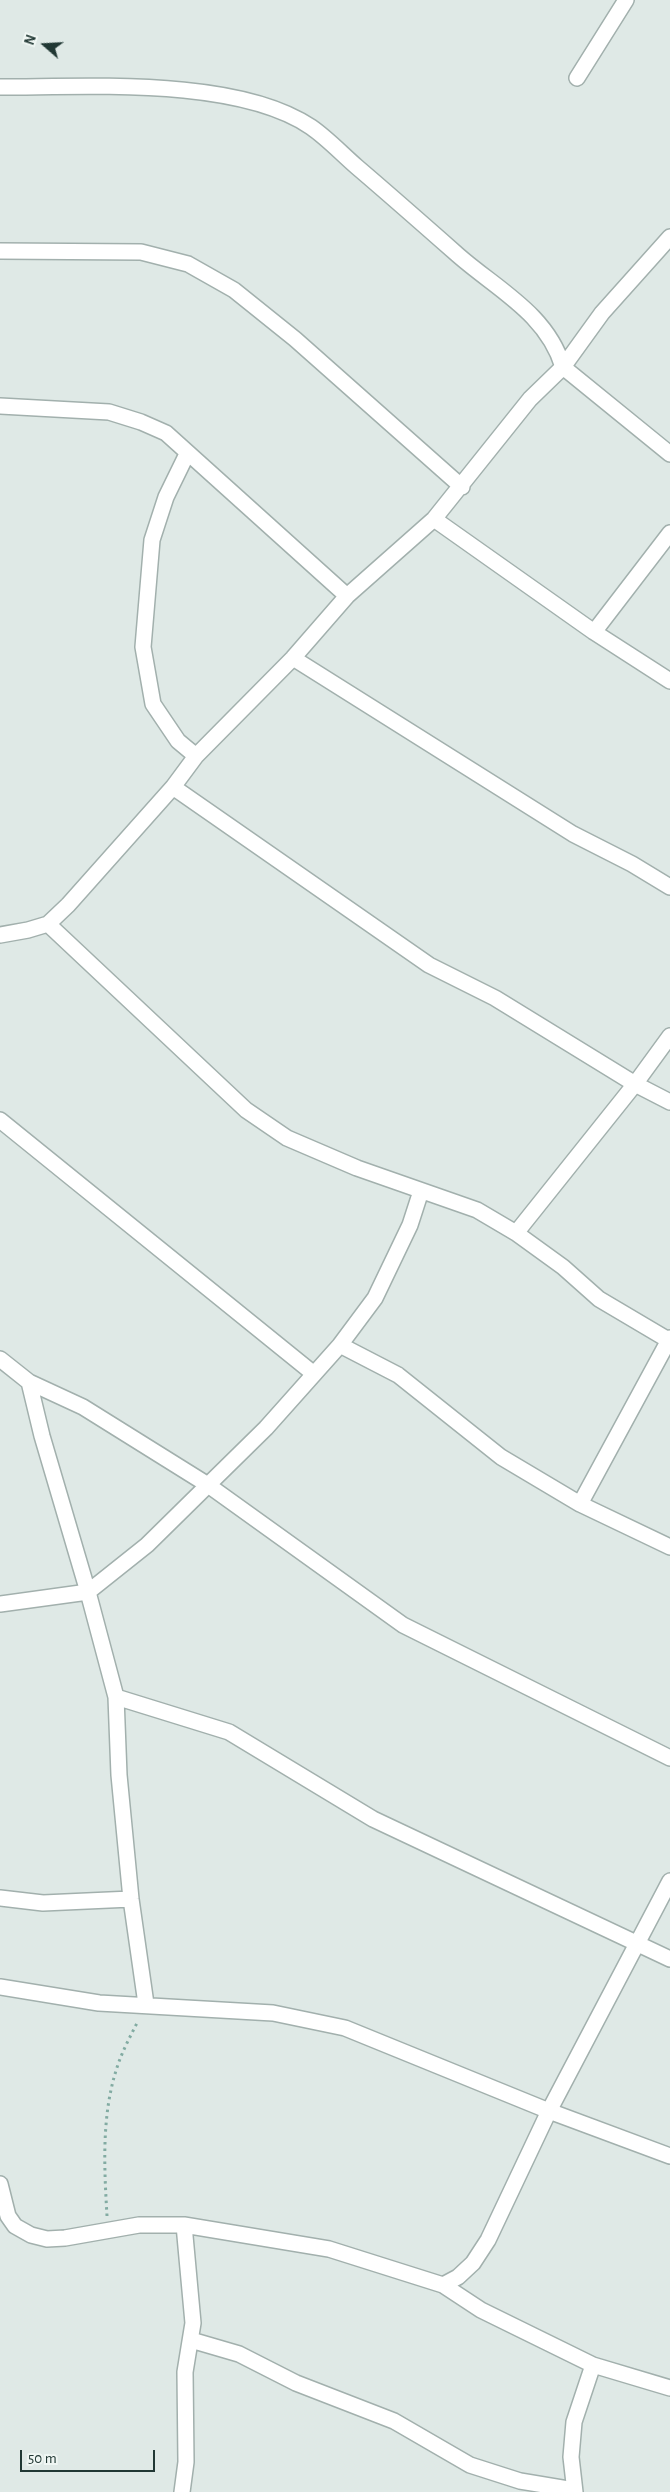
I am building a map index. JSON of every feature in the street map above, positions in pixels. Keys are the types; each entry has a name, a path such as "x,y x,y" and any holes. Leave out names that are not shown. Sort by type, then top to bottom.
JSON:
{"street":[{"path":"577,78 626,0"},
{"path":"0,87 142,87 212,94 260,102 311,126 534,318 546,329 557,348 563,367 670,454"},
{"path":"0,935 48,924 101,870 196,756 293,658 347,596 434,519 462,487 530,399 563,367 602,313 670,237"},
{"path":"0,251 141,252 188,264 234,290 295,339 462,487"},
{"path":"0,406 110,412 141,422 166,433 187,454 347,596"},
{"path":"187,454 166,498 152,540 144,647 153,704 178,740 196,756"},
{"path":"434,519 594,632 670,681"},
{"path":"594,632 670,533"},
{"path":"293,658 574,834 632,864 670,887"},
{"path":"172,787 429,964 495,998 635,1084 670,1102"},
{"path":"48,924 246,1110 287,1138 357,1168 477,1210 516,1233 563,1267 599,1299 669,1340 580,1504"},
{"path":"516,1233 635,1084 670,1036"},
{"path":"0,1120 314,1374"},
{"path":"0,1604 88,1592 147,1545 266,1428 340,1346 375,1298 410,1225 421,1191"},
{"path":"340,1346 398,1375 501,1457 580,1504 670,1547"},
{"path":"0,1359 29,1382 83,1407 208,1485 403,1625 670,1758"},
{"path":"29,1382 42,1436 88,1592 116,1697 119,1775 130,1899 146,2004"},
{"path":"116,1697 229,1732 373,1819 670,1959"},
{"path":"443,2285 458,2277 473,2263 488,2240 548,2110 670,1882"},
{"path":"0,1898 43,1903 130,1899"},
{"path":"0,1987 100,2003 146,2004 273,2013 345,2028 548,2110 670,2156"},
{"path":"0,2184 8,2216 15,2226 31,2235 47,2239 65,2238 139,2225 184,2224 329,2249 443,2285 481,2310 593,2365 670,2388"},
{"path":"182,2492 186,2462 184,2372 193,2323 184,2224"},
{"path":"191,2340 239,2354 296,2383 394,2421 470,2465 520,2481 575,2491 571,2457 574,2422 593,2365"}],"path":[{"path":"108,2230 104,2167 106,2118 119,2060 146,2004"}]}
